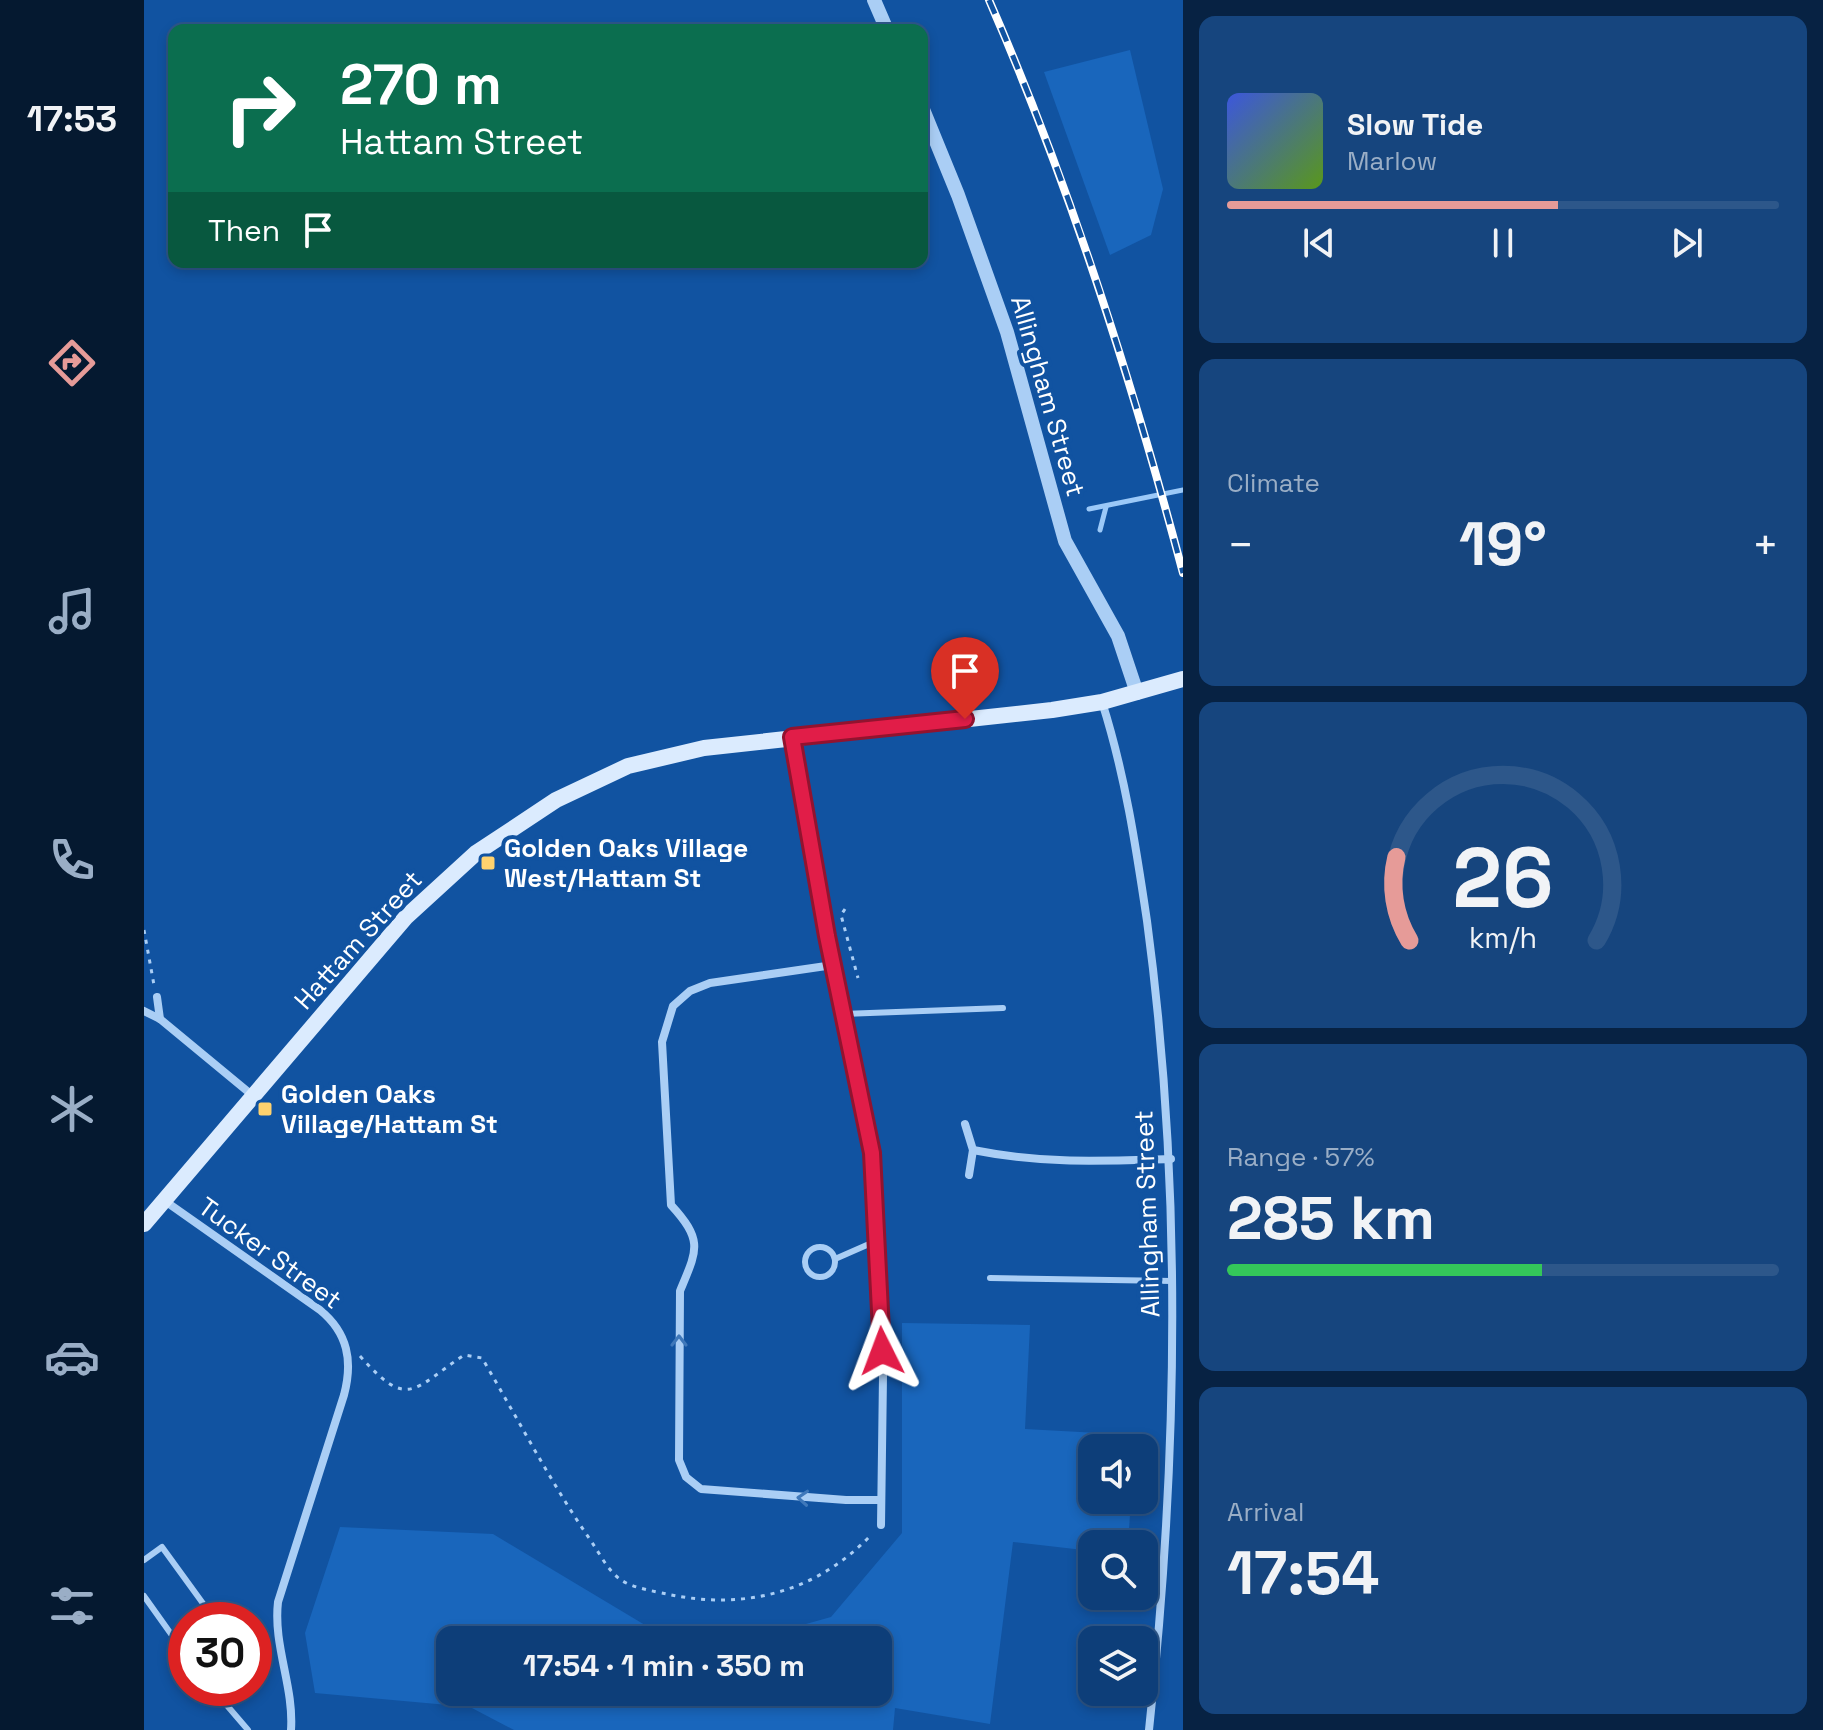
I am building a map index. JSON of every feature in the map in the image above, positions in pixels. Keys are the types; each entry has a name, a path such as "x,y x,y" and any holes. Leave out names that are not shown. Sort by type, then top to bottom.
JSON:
{"main road":[{"name":"Hattam Street","path":"144,1224 406,917 476,853 530,815 581,786 628,766 704,748 1052,710 1102,702 1183,679"}],"street":[{"path":"874,0 884,24"},
{"name":"Allingham Street","path":"928,122 1007,332 1065,541 1118,636 1137,693"},
{"name":"Allingham Street","path":"1102,702 1124,783 1145,908 1161,1029 1171,1159 1173,1420 1149,1730"},
{"path":"792,737 833,965 872,1153 883,1376 881,1525"},
{"path":"833,965 710,983 690,991 673,1006 662,1042 671,1205 687,1223 694,1250 692,1269 680,1291 679,1300 679,1460 686,1477 701,1489 714,1492 881,1500"},
{"path":"157,997 160,1019"},
{"path":"144,1011 160,1019 252,1095"},
{"path":"965,1124 973,1150 969,1175"},
{"path":"973,1150 1024,1160 1066,1163 1171,1159"},
{"name":"Tucker Street","path":"164,1200 320,1310 334,1322 347,1346"},
{"path":"291,1730 292,1705 277,1629 278,1602 350,1374 347,1346"}],"lane":[{"path":"843,1014 1003,1008"},
{"path":"835,1259 829,1251 815,1249 808,1255 806,1265 814,1276 823,1277 831,1272 835,1259 876,1241"},
{"path":"990,1278 1173,1281"},
{"path":"144,1560 162,1547 202,1602"},
{"path":"144,1596 168,1630"},
{"path":"227,1706 248,1730"}],"path":[{"path":"845,909 841,915 858,978"},
{"path":"144,930 157,997"},
{"path":"347,1346 379,1378 399,1391 413,1389 464,1355 482,1358 577,1521 621,1580 696,1600 736,1602 783,1593 833,1568 855,1552 881,1525"}],"shaded area":[{"path":"1130,50 1163,189 1151,235 1110,255 1044,72"},
{"path":"902,1323 1030,1325 1025,1429 1117,1434 1078,1434 1078,1514 1130,1514 1129,1530 1078,1530 1078,1549 1013,1542 990,1724 895,1708 893,1730 514,1730 470,1707 459,1706 892,1706 892,1626 799,1626 831,1617 902,1533"},
{"path":"340,1527 493,1534 647,1626 436,1626 436,1704 315,1693 305,1633"}],"waterway":[{"path":"1089,509 1183,490"},
{"path":"1100,530 1106,507"}],"railway":[{"path":"989,0 1046,140 1097,282 1183,573"}],"place":[{"name":"Golden Oaks Village West/Hattam St","path":"488,863"},
{"name":"Golden Oaks Village/Hattam St","path":"265,1109"}],"route":[{"path":"882,1351 872,1153 827,936 792,737 965,719"}]}
